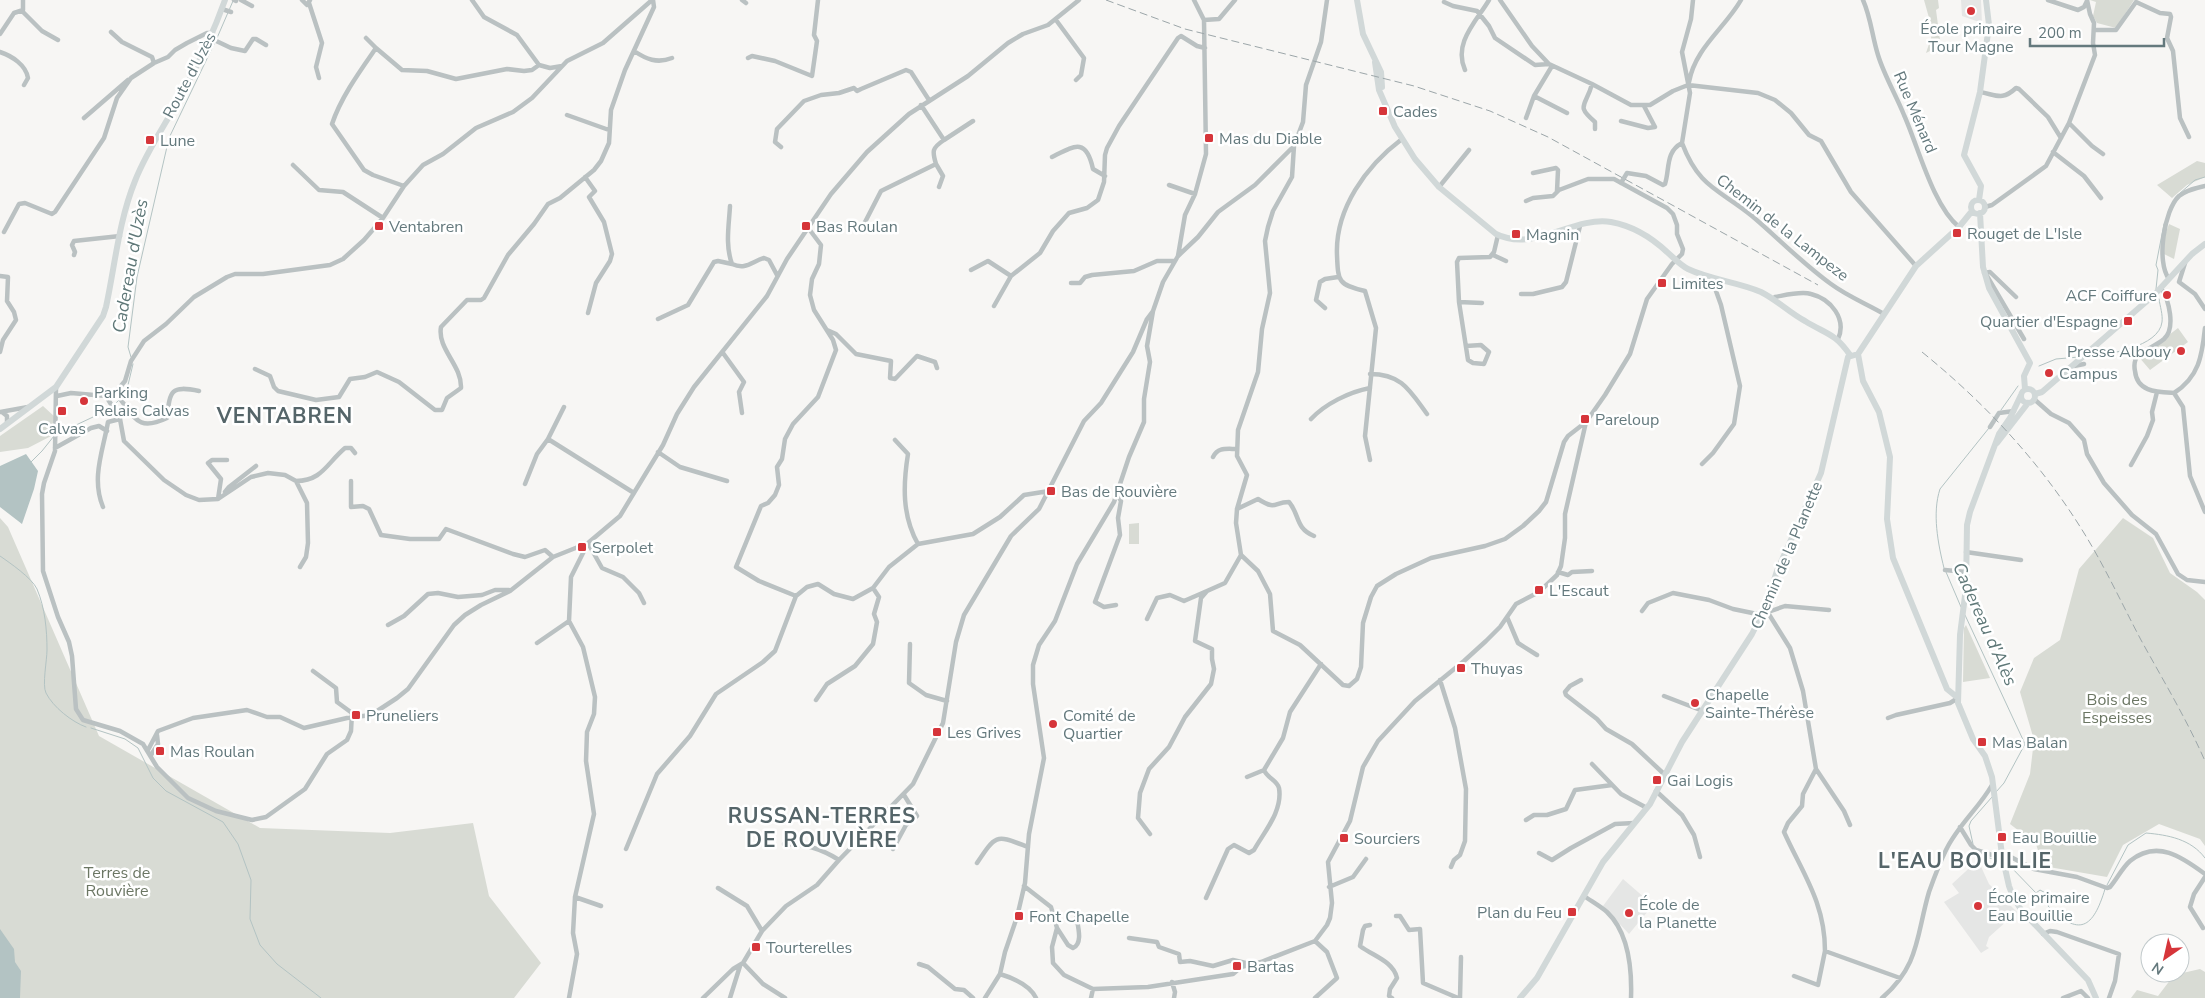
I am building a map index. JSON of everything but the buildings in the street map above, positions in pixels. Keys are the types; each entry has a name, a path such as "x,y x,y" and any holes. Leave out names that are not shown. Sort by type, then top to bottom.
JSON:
{"street":[{"path":"22,11 23,0"},
{"name":"Route d'Uzès","path":"0,429 56,387 103,316 127,206 135,182 151,145 184,90 212,37 224,10 225,0"},
{"path":"241,0 252,6"},
{"path":"302,0 304,4 310,2 322,43 316,66 319,78"},
{"path":"472,0 484,17 510,29 517,35 539,65 550,68 562,66"},
{"path":"255,369 270,376 274,387 278,391 316,400 339,396 350,379 365,377 377,372 399,382 435,410 442,410 447,398 462,388 462,380 442,342 441,327 468,300 481,300 484,298 508,254 534,224 548,204 560,198 594,170 605,153 608,143 611,110 634,51 654,7 653,0"},
{"path":"57,396 71,393 106,396 115,393 125,381 132,359 144,341 194,298 227,276 235,274 263,274 330,265 337,262 354,250 382,218 404,186 423,165 443,154 476,128 513,112 532,98 562,66 577,54 603,43 636,17 653,0"},
{"path":"748,58 752,56 774,61 812,76 817,41 814,35 818,0"},
{"path":"150,752 157,733 163,728 193,718 228,711 247,710 267,717 280,717 304,728 371,715 403,694 454,626 481,605 510,591 553,557 588,544 620,516 694,387 767,296 777,275 830,194 867,152 929,100 968,76 1015,38 1048,25 1079,0"},
{"path":"1178,256 1185,215 1194,194 1206,154 1204,20 1194,0"},
{"path":"1204,20 1219,19 1235,0"},
{"path":"1150,834 1138,818 1140,793 1149,769 1169,748 1185,717 1211,684 1214,670 1212,650 1195,641 1201,598 1207,592 1225,583 1240,555 1236,523 1237,509 1247,475 1237,456 1238,430 1258,372 1262,328 1270,293 1265,241 1273,212 1292,177 1294,146 1303,122 1306,85 1321,42 1327,0"},
{"path":"1357,0 1363,34 1381,72 1384,101 1402,139 1422,168 1439,187 1498,235 1519,238 1549,236 1580,226 1603,222 1631,227 1652,239 1688,268 1751,289 1773,299 1806,322 1831,333 1850,355 1858,354"},
{"path":"1465,70 1460,56 1462,48 1470,25 1489,0"},
{"path":"1500,0 1532,46 1550,65 1592,84 1631,105 1650,105 1673,91 1688,85 1758,93 1775,100 1792,113 1809,135 1821,141 1851,192 1916,266"},
{"path":"1622,182 1626,174 1646,176 1665,184 1668,162 1676,146 1682,143 1690,93 1682,52 1691,19 1693,0"},
{"path":"1688,85 1690,74 1704,48 1741,0"},
{"name":"Rue Ménard","path":"1863,0 1870,17 1879,57 1919,149 1932,188 1946,214 1959,227"},
{"path":"1985,207 1979,200 1981,186 1964,155 1980,92 1981,68 1989,25 1986,0"},
{"path":"2048,0 2078,10 2084,7 2087,1"},
{"path":"2087,1 2094,22 2093,43 2095,55 2069,123 2046,166 1992,205 1985,207 1980,213 1984,270 1989,288 2030,360 2030,367 2024,376 2022,399 2032,399 2051,414 2068,423 2084,440 2088,454 2104,483 2132,515 2156,534 2178,574 2187,580 2205,582"},
{"path":"1444,2 1476,11 1480,14 1495,38 1535,65 1550,65"},
{"path":"2094,30 2116,30 2136,2 2160,13 2170,14 2172,17 2168,38 2173,51 2180,118 2189,137"},
{"path":"224,10 231,12"},
{"path":"0,34 14,13 22,11"},
{"path":"22,11 42,31 58,40"},
{"path":"1056,20 1082,54 1084,63 1081,76 1076,80"},
{"path":"111,32 122,42 152,58 154,63"},
{"path":"84,118 117,87 154,63 168,57 175,50 207,33 218,42 231,48 245,51 253,39 266,45"},
{"path":"994,306 1011,276 1040,253 1053,231 1069,213 1086,208 1098,200 1104,176 1107,148 1119,126 1178,38 1181,36 1197,46 1205,48"},
{"path":"366,38 402,70 427,71 456,79 508,69 532,70 539,65"},
{"path":"376,48 350,84 348,93 332,124 364,170 404,186"},
{"path":"634,51 653,61 664,61 672,58"},
{"path":"0,52 15,60 27,72 28,78 24,85"},
{"path":"1526,118 1534,96 1550,65"},
{"path":"781,147 775,142 777,129 804,101 821,95 839,93 854,88 857,91 861,90 906,70 912,72 929,100"},
{"path":"4,232 19,204 25,203 52,214 55,212 104,138 117,98 131,78"},
{"path":"1592,84 1582,108 1584,114 1595,122 1595,129"},
{"path":"1980,92 2005,97 2009,96 2016,88 2019,89 2048,117 2061,138"},
{"path":"1534,96 1567,113"},
{"path":"922,106 944,140"},
{"path":"1621,121 1648,128 1655,127 1644,106"},
{"path":"567,115 608,130"},
{"path":"939,187 943,176 932,152 934,147 973,121"},
{"path":"2069,123 2103,154"},
{"path":"1370,460 1365,436 1376,328 1366,291 1343,283 1338,277 1336,245 1342,214 1369,170 1402,139"},
{"name":"Chemin de la Lampeze","path":"1682,143 1690,162 1698,174 1719,194 1742,209 1833,285 1886,311"},
{"path":"1052,157 1080,146 1090,158 1093,169 1104,176"},
{"path":"985,998 1000,974 1004,952 1017,917 1024,886 1028,847 1044,758 1033,684 1033,665 1039,645 1055,621 1077,564 1114,502 1129,457 1144,422 1144,399 1150,362 1147,346 1153,310 1163,282 1174,261 1198,237 1218,212 1255,185 1294,146"},
{"path":"1439,187 1469,150"},
{"path":"2053,152 2084,176 2101,198"},
{"path":"293,164 319,190 343,192 382,218"},
{"path":"863,226 881,191 936,164"},
{"path":"1533,174 1556,168 1558,170 1557,191"},
{"path":"585,177 595,191 589,197 604,222 612,254 610,261 596,283 588,313"},
{"path":"1240,555 1258,571 1270,594 1274,631 1300,645 1347,687 1357,679 1362,661 1361,639 1363,623 1371,597 1377,586 1396,574 1432,558 1486,546 1505,538 1523,526 1546,502 1564,442 1568,436 1586,422 1606,395 1630,354 1647,299 1684,249 1677,234 1677,225 1673,214 1667,208 1614,179 1588,179 1557,191 1553,196 1533,198 1526,201"},
{"path":"1169,185 1194,194"},
{"path":"2169,279 2166,273 2162,245 2169,216 2178,197 2192,189 2205,186"},
{"path":"1958,698 1947,689 1893,558 1887,519 1890,456 1879,412 1863,382 1858,354 1916,266 1959,227 1972,211 1972,203 1979,200"},
{"path":"730,206 727,243 728,254 732,264"},
{"path":"1972,211 1976,214 1980,213"},
{"path":"1521,294 1533,294 1562,287 1566,282 1580,226"},
{"path":"796,596 759,581 736,567 761,506 768,503 775,495 779,485 777,467 782,458 785,439 792,424 814,402 822,388 836,350 833,340 814,310 810,295 821,245 808,229"},
{"path":"1492,255 1498,235"},
{"path":"74,255 75,252 72,245 74,241 120,236"},
{"path":"1994,448 2032,399 2151,297 2205,244"},
{"path":"1466,346 1481,345 1489,352 1484,364 1470,362 1466,346 1459,302 1459,258 1492,255 1506,262"},
{"path":"658,320 688,305 714,262 718,261 738,267 748,267 764,258 768,260 777,275"},
{"path":"971,270 988,260 1011,276"},
{"path":"1070,283 1080,283 1085,277 1092,275 1134,271 1157,261 1174,261"},
{"path":"2185,262 2181,285 2195,294 2205,309"},
{"path":"1984,270 1990,272 2016,297"},
{"path":"1984,270 2024,339"},
{"path":"0,276 8,277 7,302 14,312 16,320 2,340 0,352"},
{"path":"1702,464 1713,453 1734,424 1740,386 1721,305 1712,276"},
{"path":"1325,308 1316,300 1320,282 1325,279 1338,277"},
{"path":"2161,288 2170,316 2170,327 2165,338 2138,356 2134,363 2136,378 2139,384 2149,391 2157,392 2174,393 2181,388 2204,356 2205,328"},
{"path":"1773,299 1775,296 1811,293 1834,306 1841,325 1838,339"},
{"path":"1459,302 1482,303"},
{"path":"730,998 742,964 762,930 786,906 817,885 838,860 913,784 943,723 956,642 964,615 1011,536 1039,510 1084,421 1100,403 1133,352 1147,319 1153,310"},
{"path":"825,329 836,334 856,354 891,361 890,378 895,379 917,356 935,362 937,368"},
{"path":"723,353 744,382 739,392 742,413"},
{"name":"Chemin de la Planette","path":"1520,998 1537,978 1603,862 1647,808 1682,742 1765,611 1777,571 1821,473 1850,355"},
{"path":"2072,365 2084,364"},
{"path":"1370,374 1390,376 1406,385 1427,414"},
{"path":"56,387 55,448 42,494 43,571 49,593 69,642 72,656 76,709 83,720 132,736 150,752 157,768 188,798 216,811 258,820 266,817 300,793 309,784 327,754 347,740 352,731 352,713 337,702 336,688 313,671"},
{"path":"115,393 138,422 146,425 168,418 170,396 175,390 182,388 199,391"},
{"path":"1311,419 1325,406 1361,389 1370,388"},
{"path":"2032,399 2032,389 2023,392 2014,411 2001,429 1970,512 1967,525 1958,698 1962,716 1973,739 1985,756 1993,788 2006,872 2022,911 2088,980 2096,998"},
{"path":"2131,465 2147,436 2153,420 2152,412 2157,392"},
{"path":"2174,393 2183,408 2190,476 2205,512"},
{"path":"106,396 120,419 124,441 164,480 186,494 200,500 218,499 229,487 256,466"},
{"path":"1,412 34,405"},
{"path":"524,484 537,454 548,440 564,407"},
{"path":"1990,427 1999,413 2014,411"},
{"path":"1,412 7,416 7,424"},
{"path":"104,506 99,496 97,470 108,422 120,419"},
{"path":"1057,928 1052,947 1053,962 1064,974 1093,989 1148,986 1233,974 1241,967 1315,941 1328,925 1330,918 1332,903 1328,862 1350,820 1363,767 1378,741 1415,701 1486,641 1516,604 1544,589 1558,572 1565,538 1565,514 1586,422"},
{"path":"55,448 91,428 98,426 107,431"},
{"path":"548,440 634,493"},
{"path":"895,440 908,454 905,474 905,513 909,529 918,544"},
{"path":"224,493 251,477 268,473 285,475 296,481 306,481 315,478 323,472 345,448 352,448 355,453"},
{"path":"1213,457 1216,451 1220,449 1237,449"},
{"path":"658,452 680,467 726,482"},
{"path":"218,499 221,479 208,463 212,460 227,460"},
{"path":"296,481 307,503 308,543 306,557 300,567"},
{"path":"351,481 351,507 364,506 370,509 381,535 410,539 439,539 446,529 508,553 526,557 546,550 553,557"},
{"path":"626,849 657,774 690,736 716,694 776,651 796,596 813,584 818,584 845,598 853,599 873,588 890,567 918,544 973,534 1000,516 1024,495 1049,491"},
{"path":"1116,605 1104,607 1095,602 1120,535 1118,518 1121,501 1117,494"},
{"path":"1237,509 1258,499 1268,505 1276,506 1289,502 1293,507 1298,523 1309,534 1314,536"},
{"path":"588,544 602,568 623,577 639,593 644,603"},
{"path":"569,998 577,954 573,933 575,897 594,814 586,761 587,732 594,714 595,697 582,647 569,621 571,577 588,544"},
{"path":"1966,552 2021,560"},
{"path":"1945,570 1966,572"},
{"path":"1558,572 1568,575 1572,572 1592,571"},
{"path":"816,700 827,684 855,666 874,644 878,622 874,614 879,597 873,588"},
{"path":"388,626 404,616 428,594 438,593 458,597 482,595 495,590 510,591"},
{"path":"1148,619 1157,598 1170,595 1184,601 1190,600 1200,593 1207,592"},
{"path":"1642,611 1648,603 1673,593 1709,600 1733,609 1765,611 1785,606 1829,610"},
{"path":"1765,611 1790,648 1803,691 1816,769 1844,811 1850,825"},
{"path":"1507,617 1518,643 1537,655"},
{"path":"537,642 569,621"},
{"path":"910,644 908,683 926,695 947,701"},
{"path":"1247,777 1264,770 1283,738 1290,712 1321,664"},
{"path":"1440,680 1455,728 1466,789 1465,841 1460,855 1454,860 1451,867"},
{"path":"1582,680 1570,686 1565,692 1566,695 1597,719 1606,729 1632,744 1664,774"},
{"path":"1664,696 1703,711"},
{"path":"1888,718 1896,714 1950,703 1958,698"},
{"path":"1592,764 1621,794 1647,808"},
{"path":"1794,976 1818,985 1825,951 1825,936 1818,902 1784,832 1788,823 1802,806 1803,794 1816,769"},
{"path":"1206,898 1228,849 1234,844 1249,853 1254,850 1274,819 1279,789 1276,782 1266,775 1264,770"},
{"path":"1526,820 1534,814 1547,815 1566,809 1575,790 1612,785"},
{"path":"1882,998 1894,987 1909,966 1918,945 1929,894 1936,873 1954,835 1993,788"},
{"path":"1656,792 1667,799 1682,815 1694,835 1700,857"},
{"path":"893,849 906,825 917,816 904,794"},
{"path":"1539,853 1552,860 1615,824 1634,823"},
{"path":"1960,827 1971,846 1976,850 2003,857 2007,855 2034,869 2077,877 2107,888 2110,887 2130,862 2149,853 2164,851 2177,854 2205,875 2194,894 2190,907 2203,928"},
{"path":"977,863 996,839 1002,837 1028,847"},
{"path":"784,844 804,844 838,860"},
{"path":"1329,887 1353,877 1366,860"},
{"path":"1024,886 1051,906 1057,928 1068,945 1073,948 1079,944 1076,914"},
{"path":"718,888 747,906 762,930"},
{"path":"1584,896 1606,911 1620,930 1628,957 1631,998"},
{"path":"575,897 601,906"},
{"path":"1396,916 1400,916 1404,920 1409,930 1420,929 1423,983 1459,998 1461,957"},
{"path":"1370,925 1362,930 1360,946 1390,964 1395,972 1397,978 1390,989 1389,996 1392,998"},
{"path":"2043,934 2050,930 2119,954 2115,981 2109,998"},
{"path":"1129,938 1157,942 1159,947 1179,954 1180,962 1190,961 1213,966 1233,960 1252,964"},
{"path":"1315,941 1327,952 1336,978 1315,998"},
{"path":"1825,951 1900,978"},
{"path":"703,998 742,964"},
{"path":"742,964 763,984 785,998"},
{"path":"918,964 928,967 955,989 964,990 973,998"},
{"path":"1000,974 1015,979 1034,993 1036,998"},
{"path":"1172,982 1175,992 1174,998"},
{"path":"1091,998 1093,989"},
{"path":"2063,998 2081,991 2088,998"}],"shaded area":[{"name":"École primaire Tour Magne","path":"1961,0 1981,0 1982,23 1962,16"},
{"path":"26,454 38,471 22,524 0,507 0,466"},
{"name":"École primaire Eau Bouillie","path":"1978,860 1989,884 2017,912 1989,937 1986,946 1989,948 1981,953 1944,902 1959,893 1952,884"},
{"name":"École de la Planette","path":"1623,879 1653,905 1629,934 1603,906"},
{"path":"0,929 14,949 15,962 21,971 20,998 0,998"}],"green space":[{"path":"1924,0 1938,0 1939,8 1936,10 1940,40 1939,43 1933,45 1930,51 1926,53 1933,32"},
{"path":"2090,0 2134,0 2116,28 2097,23 2093,16 2096,2"},
{"path":"2197,161 2205,163 2205,177 2187,185 2172,198 2157,185"},
{"path":"2169,224 2180,229 2174,259 2164,254 2165,235"},
{"path":"2178,328 2188,342 2150,370 2138,356"},
{"path":"43,406 55,417 55,434 28,448 0,452 0,436"},
{"name":"Terres de Rouvière","path":"0,518 8,527 99,736 260,828 390,833 473,823 489,896 541,963 514,998 0,998"},
{"name":"Bois des Espeisses","path":"2123,518 2153,538 2170,573 2205,600 2205,846 2200,839 2159,824 2123,845 2107,877 2043,866 2036,844 2010,824 2030,774 2034,740 2020,692 2034,658 2060,640 2079,569"},
{"path":"1139,523 1139,544 1129,544 1129,524"},
{"path":"1966,625 1990,678 1963,682 1964,628"},
{"path":"2200,969 2205,972 2205,998 2131,998 2137,990 2158,996 2168,983 2190,983 2190,971"}],"waterway":[{"name":"Cadereau d'Uzès","path":"217,38 233,1"},
{"name":"Cadereau d'Uzès","path":"131,357 128,347 137,277 169,138 215,42"},
{"name":"Cadereau d'Alès","path":"2179,194 2195,180 2205,177"},
{"name":"Cadereau d'Alès","path":"2156,289 2158,270 2156,265 2164,224"},
{"name":"Cadereau d'Alès","path":"2088,356 2108,354 2131,348 2152,338 2159,331 2162,322 2159,299"},
{"name":"Cadereau d'Alès","path":"2039,366 2056,359 2079,357"},
{"name":"Cadereau d'Uzès","path":"121,397 128,385 133,364"},
{"name":"Cadereau d'Alès","path":"2001,410 2018,386"},
{"name":"Cadereau d'Uzès","path":"57,434 110,409 119,400"},
{"name":"Cadereau d'Alès","path":"1944,568 1936,518 1940,489 1989,428"},
{"name":"Cadereau d'Uzès","path":"30,463 54,436"},
{"path":"0,556 31,580 40,596 47,635 44,684 46,693 53,704 63,713 86,727"},
{"name":"Cadereau d'Alès","path":"1946,572 1961,607"},
{"name":"Cadereau d'Alès","path":"1965,615 2025,744 2004,783 1996,792"},
{"path":"91,728 125,739 138,748 153,778 166,791 223,822 238,844 251,880 250,919 260,945 277,964 321,998"},
{"name":"Cadereau d'Alès","path":"1973,844 1969,826 1971,821 1992,797"},
{"name":"Cadereau d'Alès","path":"2107,885 2128,845 2146,833 2163,835 2186,842 2205,858"},
{"name":"Cadereau d'Alès","path":"1986,857 2000,861"},
{"name":"Cadereau d'Alès","path":"2008,864 2036,893 2040,890 2053,897 2048,906 2059,916 2076,925 2084,924 2090,920 2105,889"}],"railway":[{"path":"1106,0 1185,29 1414,86 1490,111 1548,137 1818,285"},
{"path":"1922,352 1990,414 2050,482 2099,559 2183,715 2205,761"}],"place":[{"name":"École primaire Tour Magne","path":"1971,11"},
{"name":"Cades","path":"1383,111"},
{"name":"Mas du Diable","path":"1209,138"},
{"name":"Lune","path":"150,140"},
{"name":"Ventabren","path":"379,226"},
{"name":"Bas Roulan","path":"806,226"},
{"name":"Rouget de L'Isle","path":"1957,233"},
{"name":"Magnin","path":"1516,234"},
{"name":"Limites","path":"1662,283"},
{"name":"ACF Coiffure","path":"2167,295"},
{"name":"Quartier d'Espagne","path":"2128,321"},
{"name":"Presse Albouy","path":"2181,351"},
{"name":"Campus","path":"2049,373"},
{"name":"Parking Relais Calvas","path":"84,401"},
{"name":"Calvas","path":"62,411"},
{"name":"Pareloup","path":"1585,419"},
{"name":"Bas de Rouvière","path":"1051,491"},
{"name":"Serpolet","path":"582,547"},
{"name":"L'Escaut","path":"1539,590"},
{"name":"Thuyas","path":"1461,668"},
{"name":"Chapelle Sainte-Thérèse","path":"1695,703"},
{"name":"Pruneliers","path":"356,715"},
{"name":"Comité de Quartier","path":"1053,724"},
{"name":"Les Grives","path":"937,732"},
{"name":"Mas Balan","path":"1982,742"},
{"name":"Mas Roulan","path":"160,751"},
{"name":"Gai Logis","path":"1657,780"},
{"name":"Eau Bouillie","path":"2002,837"},
{"name":"Sourciers","path":"1344,838"},
{"name":"École primaire Eau Bouillie","path":"1978,906"},
{"name":"Plan du Feu","path":"1572,912"},
{"name":"École de la Planette","path":"1629,913"},
{"name":"Font Chapelle","path":"1019,916"},
{"name":"Tourterelles","path":"756,947"},
{"name":"Bartas","path":"1237,966"}],"district":[{"name":"VENTABREN","path":"285,416"},
{"name":"RUSSAN-TERRES DE ROUVIÈRE","path":"822,828"},
{"name":"L'EAU BOUILLIE","path":"1965,861"}]}
